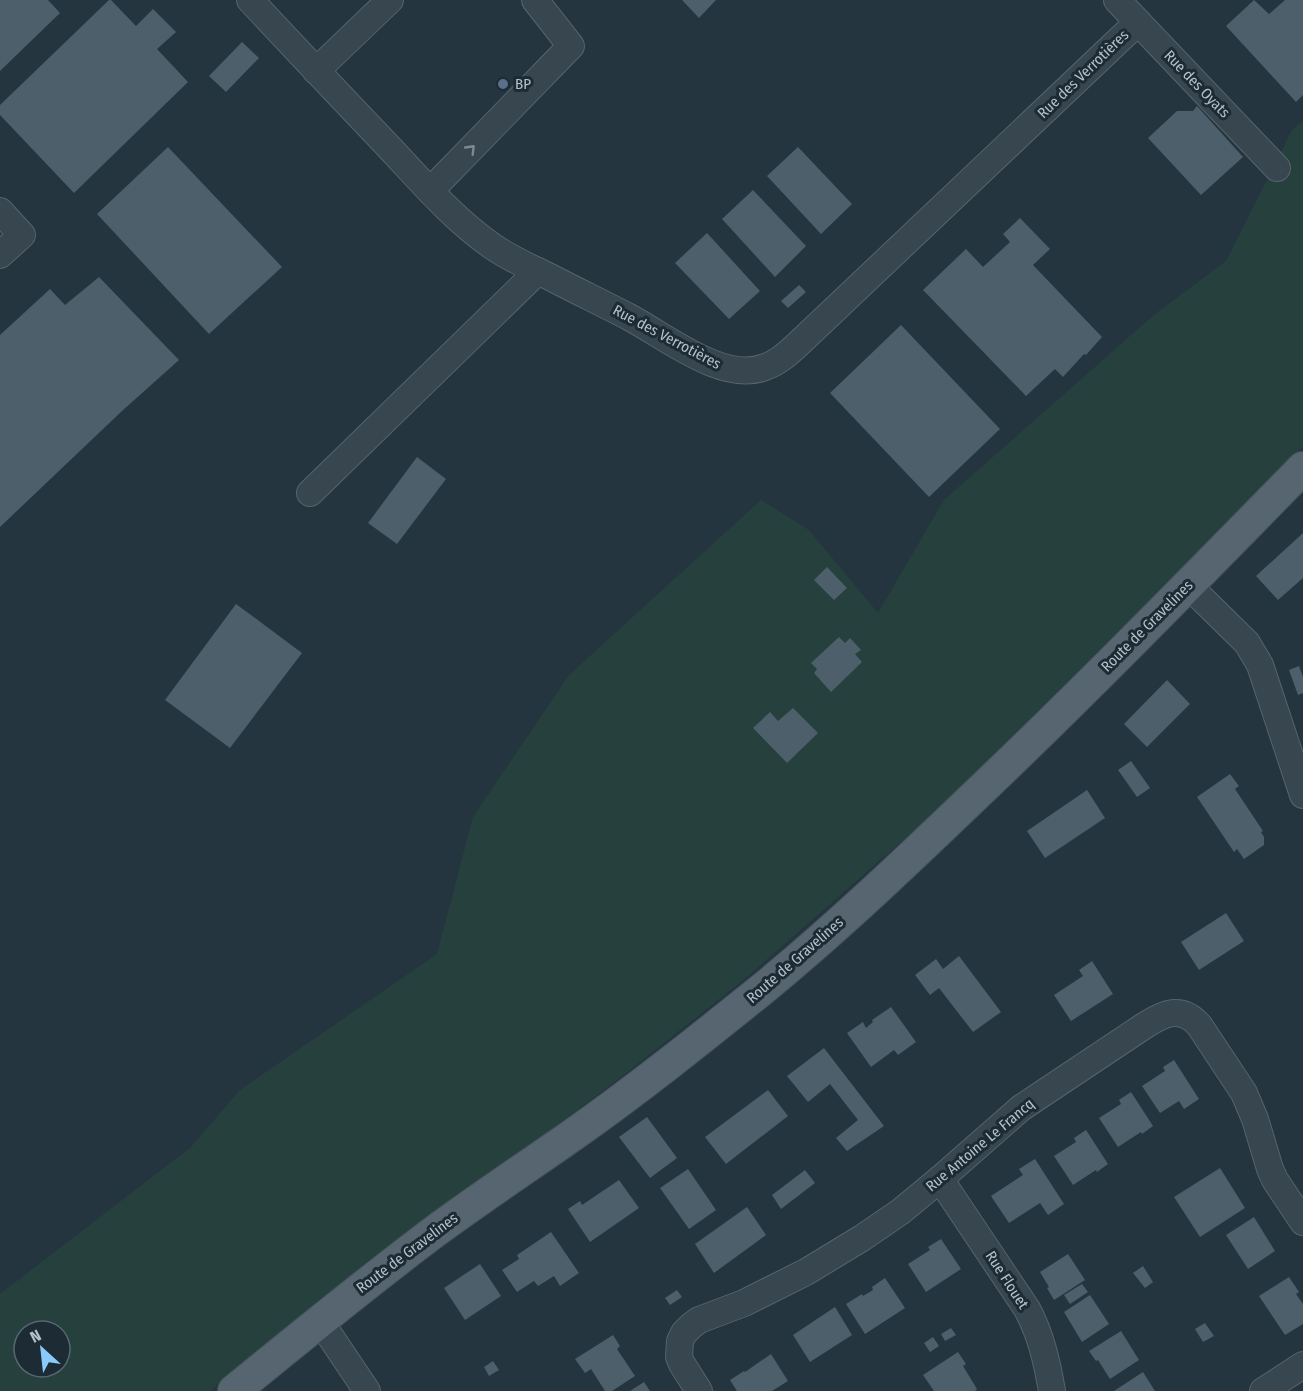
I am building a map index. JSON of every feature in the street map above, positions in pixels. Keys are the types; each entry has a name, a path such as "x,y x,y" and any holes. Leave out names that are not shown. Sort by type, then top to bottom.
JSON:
{"main road":[{"name":"Route de Gravelines","path":"234,1391 436,1230 659,1072 762,989 844,918 960,811 1303,468"}],"street":[{"name":"Rue des Verrotières","path":"249,0 430,191 481,238 508,256 630,317 707,362 736,371 764,368 795,347 1138,22"},
{"path":"316,71 390,0"},
{"path":"430,191 571,46 535,0"},
{"name":"Rue des Oyats","path":"1117,0 1277,168"},
{"path":"0,211 22,235 0,255"},
{"path":"310,493 538,272"},
{"path":"1188,585 1247,643 1254,653 1303,795"},
{"name":"Rue Antoine Le Francq","path":"699,1391 679,1357 680,1341 691,1326 708,1316 771,1290 827,1260 879,1226 940,1179 1008,1119 1038,1096 1156,1018 1186,1013 1194,1018 1244,1093 1275,1180 1303,1222"},
{"name":"Rue Flouet","path":"940,1179 1034,1322 1040,1336 1052,1391"},
{"path":"320,1321 368,1391"},
{"path":"1263,1391 1303,1365"}],"green space":[{"path":"1303,121 1303,447 967,784 747,977 620,1078 344,1283 210,1391 0,1391 0,1294 191,1147 240,1090 437,954 473,817 569,675 761,500 809,530 878,613 944,500 1155,314 1226,261 1292,130"}],"building":[{"path":"0,0 48,0 60,13 0,71"},
{"path":"109,0 136,26 153,9 176,32 157,49 188,82 74,193 0,115 0,105"},
{"path":"682,0 716,0 699,18"},
{"path":"1254,0 1269,14 1285,0 1303,0 1303,95 1296,102 1226,26"},
{"path":"242,42 259,58 226,92 209,76"},
{"path":"1197,106 1243,157 1201,195 1148,138 1177,111 1193,111"},
{"path":"168,147 282,267 209,334 97,214"},
{"path":"798,147 852,204 821,234 767,176"},
{"path":"753,190 806,246 775,277 722,219"},
{"path":"1020,218 1050,249 1033,265 1102,337 1063,377 1055,369 1026,396 923,290 966,249 983,267 1010,242 1003,234"},
{"path":"707,233 760,291 729,319 675,263"},
{"path":"99,277 179,360 0,527 0,335 50,289 65,305"},
{"path":"799,285 806,292 788,308 781,301"},
{"path":"901,325 1000,429 929,497 830,393"},
{"path":"417,457 446,479 397,544 368,523"},
{"path":"1303,533 1303,578 1278,600 1256,576"},
{"path":"827,567 847,588 834,600 814,580"},
{"path":"236,604 302,653 230,748 165,700"},
{"path":"839,637 845,643 850,638 861,650 855,654 862,662 831,692 814,673 817,669 811,663"},
{"path":"1299,666 1303,677 1303,693 1298,695 1289,670"},
{"path":"1167,680 1190,704 1147,747 1124,724"},
{"path":"793,708 818,733 787,763 753,728 770,712 778,721"},
{"path":"1131,761 1150,788 1137,797 1118,770"},
{"path":"1230,774 1239,786 1235,789 1263,831 1261,832 1264,837 1264,845 1244,859 1237,849 1234,852 1197,797"},
{"path":"1087,790 1105,818 1045,858 1027,831"},
{"path":"1226,913 1244,941 1199,970 1181,942"},
{"path":"959,956 1001,1012 973,1032 939,988 930,995 915,975 936,959 943,969"},
{"path":"1092,961 1113,994 1071,1021 1054,995 1083,976 1079,970"},
{"path":"891,1007 916,1042 898,1055 894,1050 871,1067 847,1033 863,1022 866,1028 873,1022 872,1020"},
{"path":"824,1048 884,1126 847,1151 836,1138 858,1120 830,1084 808,1102 787,1076"},
{"path":"1174,1060 1199,1099 1184,1109 1179,1101 1160,1113 1142,1086 1165,1071 1163,1067"},
{"path":"768,1090 788,1116 726,1164 705,1137"},
{"path":"1131,1092 1153,1126 1118,1147 1099,1118 1121,1104 1119,1100"},
{"path":"647,1117 677,1158 650,1178 619,1137"},
{"path":"1086,1130 1108,1164 1073,1185 1054,1156 1076,1142 1074,1138"},
{"path":"1035,1159 1064,1204 1048,1215 1040,1203 1009,1223 991,1196 1023,1175 1019,1169"},
{"path":"1220,1168 1245,1208 1200,1237 1174,1197"},
{"path":"688,1169 716,1210 689,1229 660,1188"},
{"path":"805,1170 815,1183 781,1209 772,1195"},
{"path":"619,1180 639,1208 590,1242 568,1209 580,1201 582,1205"},
{"path":"747,1207 766,1235 714,1273 695,1244"},
{"path":"1254,1217 1275,1251 1248,1269 1226,1235"},
{"path":"551,1232 579,1273 560,1286 554,1276 538,1286 534,1281 517,1292 502,1270 519,1259 517,1255"},
{"path":"941,1239 961,1269 926,1292 908,1264 930,1250 928,1247"},
{"path":"1068,1254 1085,1280 1054,1300 1040,1272"},
{"path":"480,1264 501,1296 465,1320 444,1288"},
{"path":"1143,1266 1153,1282 1145,1288 1133,1273"},
{"path":"1289,1277 1299,1292 1296,1294 1303,1304 1303,1324 1285,1335 1259,1296"},
{"path":"885,1278 905,1308 865,1334 846,1304 873,1290 872,1287"},
{"path":"1082,1284 1088,1292 1070,1304 1064,1295"},
{"path":"677,1290 682,1297 670,1305 665,1298"},
{"path":"1090,1295 1109,1324 1082,1342 1064,1312"},
{"path":"835,1307 852,1335 810,1362 793,1335"},
{"path":"1205,1323 1214,1336 1203,1342 1195,1329"},
{"path":"951,1328 956,1335 945,1341 941,1334"},
{"path":"1121,1331 1139,1360 1110,1379 1098,1360 1096,1361 1089,1351"},
{"path":"613,1335 620,1346 617,1349 635,1376 612,1391 605,1391 591,1369 585,1373 575,1359"},
{"path":"933,1337 939,1346 930,1352 924,1343"},
{"path":"958,1352 966,1364 963,1366 977,1389 975,1391 934,1391 923,1375"},
{"path":"771,1354 788,1381 772,1391 737,1391 730,1380"},
{"path":"493,1361 499,1370 489,1376 484,1367"},
{"path":"1143,1372 1155,1391 1114,1391"},
{"path":"644,1382 650,1391 630,1391"}],"place":[{"name":"BP","path":"503,84"}]}
